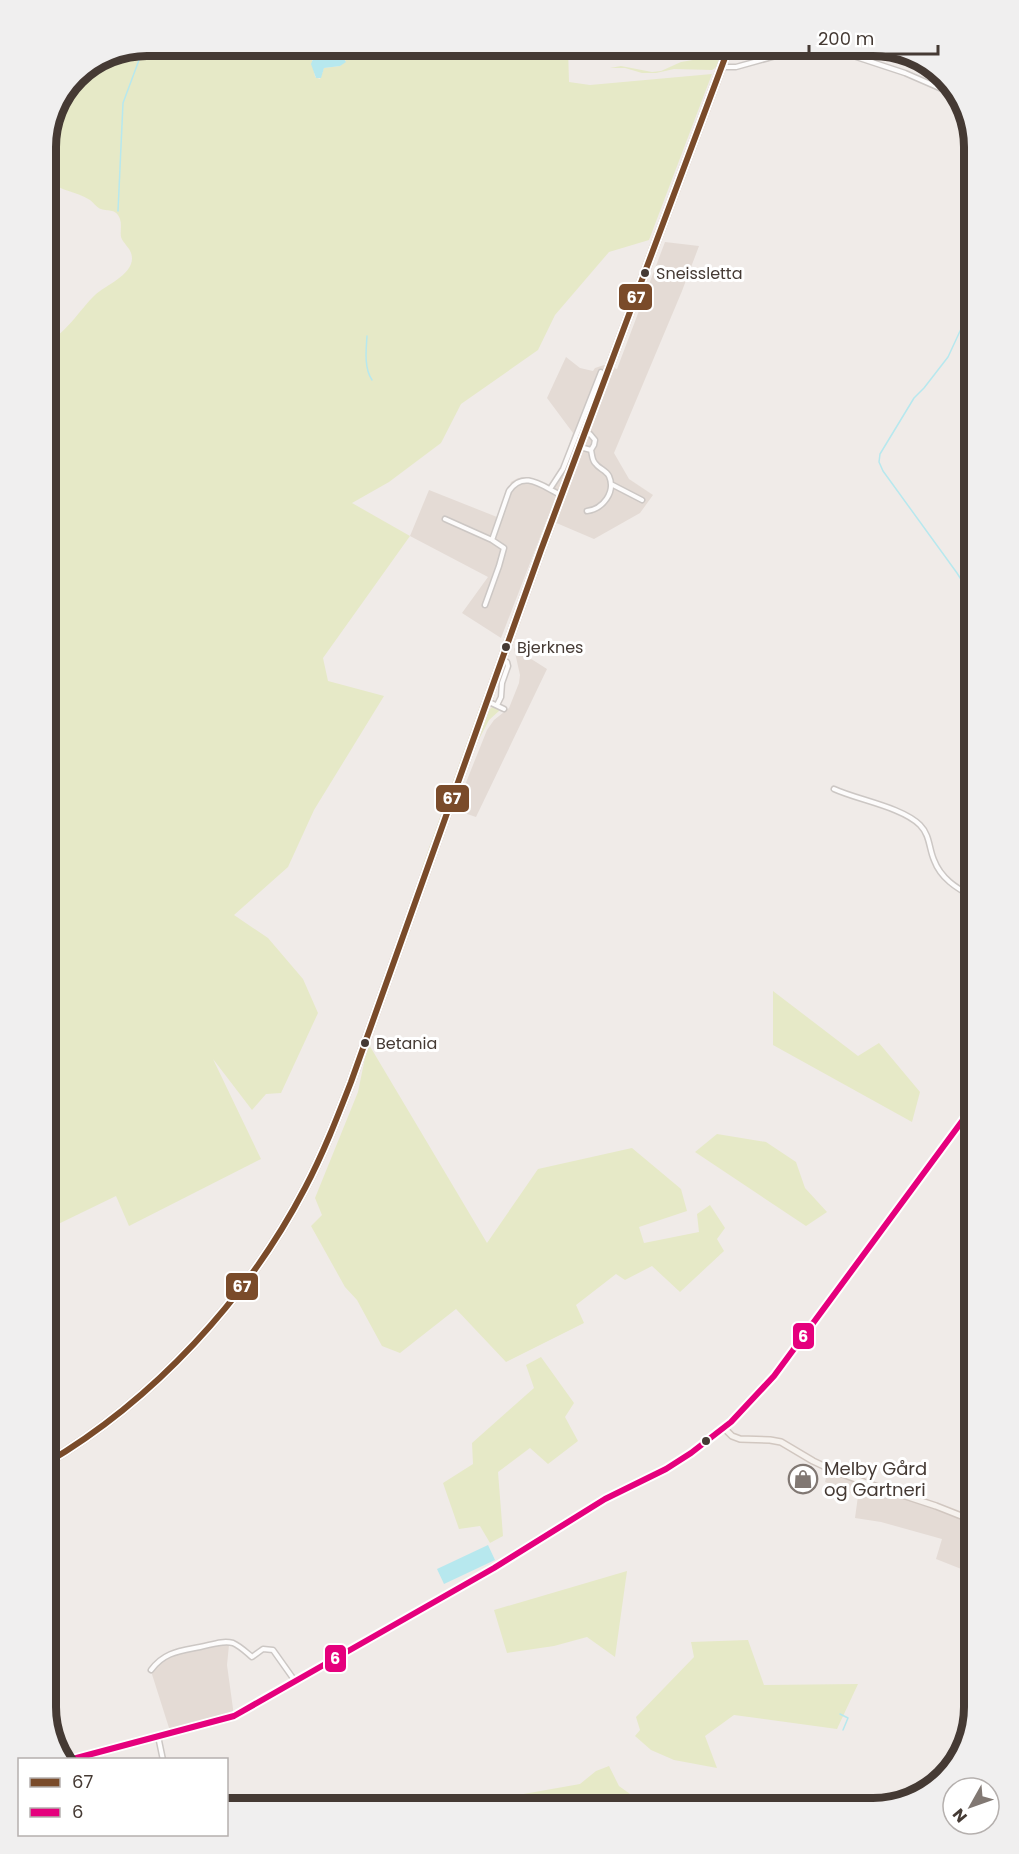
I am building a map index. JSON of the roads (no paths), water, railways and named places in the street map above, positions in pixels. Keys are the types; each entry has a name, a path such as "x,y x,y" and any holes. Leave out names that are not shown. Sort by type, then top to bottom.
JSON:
{"highway":[{"path":"55,1457 100,1428 125,1408 188,1349 241,1288 274,1241 310,1178 339,1113 561,495 725,56"}],"main road":[{"path":"76,1758 234,1716 510,1559 604,1499 666,1469 724,1428 754,1400 780,1368 964,1119"},
{"path":"724,1428 732,1436 740,1439 781,1442 832,1470 964,1517"}],"street":[{"path":"721,67 736,67 776,56"},
{"path":"853,56 905,73 944,90"},
{"path":"550,489 563,469 600,372"},
{"path":"587,511 608,499 611,484 608,474 595,463 591,450 594,440 590,434"},
{"path":"579,446 591,450"},
{"path":"492,540 508,491 513,485 529,480 561,495"},
{"path":"611,484 642,500"},
{"path":"445,519 502,545 504,551 485,605"},
{"path":"497,705 508,666 507,662 501,660"},
{"path":"487,701 504,709"},
{"path":"834,789 896,811 921,826 934,860 944,877 964,892"},
{"path":"151,1670 162,1658 176,1651 229,1642 252,1657 263,1649 273,1650 295,1681"},
{"path":"158,1736 163,1758"}],"water":[{"path":"316,55 339,55 346,62 340,66 324,68 321,78 316,78 311,64"},
{"path":"488,1545 495,1560 444,1584 437,1569"}],"waterway":[{"path":"118,211 123,103 141,56"},
{"path":"964,323 948,357 914,398 880,454 879,462 883,471 964,584"},
{"path":"367,336 367,364 372,380"},
{"path":"840,1714 848,1718 843,1730"}],"place":[{"name":"Sneissletta","path":"645,273"},
{"name":"Bjerknes","path":"506,647"},
{"name":"Betania","path":"365,1043"},
{"name":"Melby Gård og Gartneri","path":"803,1479"}]}
